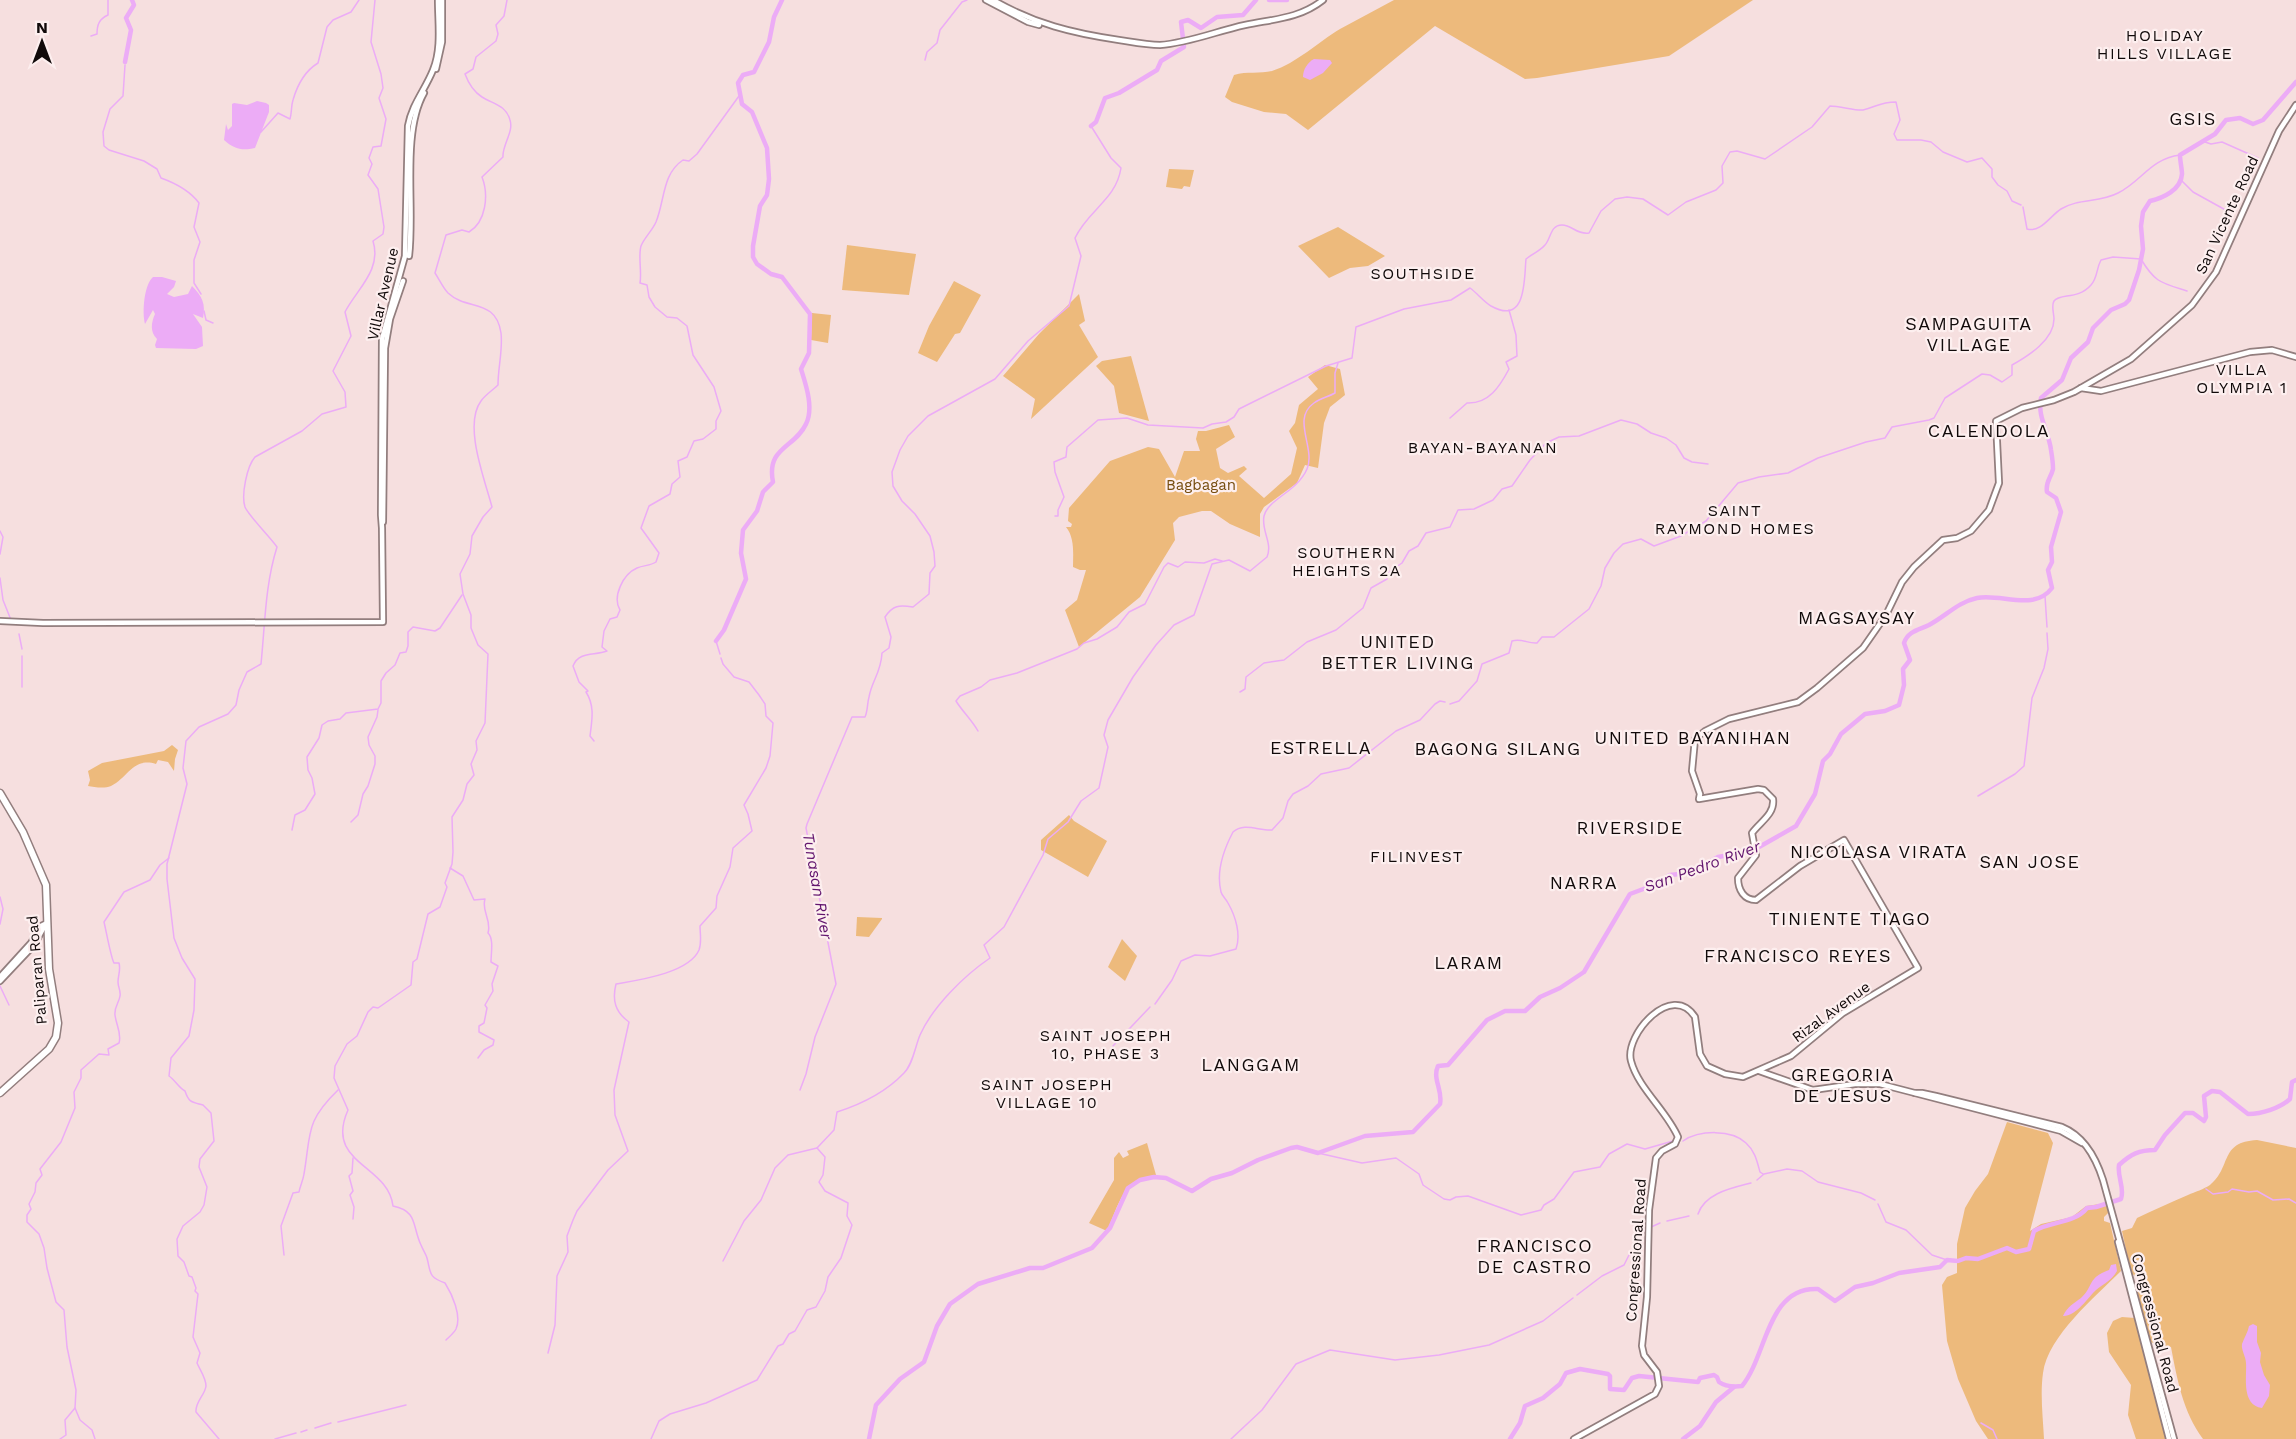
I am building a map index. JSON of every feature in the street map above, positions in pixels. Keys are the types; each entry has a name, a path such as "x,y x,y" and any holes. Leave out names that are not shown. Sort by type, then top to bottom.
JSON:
{"main road":[{"name":"Villar Avenue","path":"0,622 13,624 383,622 382,528 386,340 390,319 406,271 411,241 412,126 417,106 433,78 441,55 440,0"},
{"path":"986,0 1028,20 1071,33 1149,44 1178,42 1251,24 1282,20 1323,0"},
{"path":"993,0 1028,20"},
{"name":"San Vicente Road","path":"1756,851 1752,842 1752,833 1773,807 1773,799 1770,794 1758,789 1699,799 1692,771 1695,739 1720,723 1741,715 1798,702 1863,648 1886,615 1902,582 1936,545 1943,540 1957,538 1971,531 1989,510 1999,483 1996,421 2022,408 2047,402 2081,388 2131,359 2181,316 2200,296 2216,272 2279,130 2296,105"},
{"path":"2081,388 2101,392 2250,352 2272,350 2296,357"},
{"name":"Paliparan Road","path":"0,793 23,832 42,873 46,889 46,970 53,1014 53,1036 43,1051 0,1091"},
{"name":"Paliparan Road","path":"0,800 24,841 40,879 46,925"},
{"name":"Rizal Avenue","path":"1756,851 1756,858 1742,870 1738,882 1742,894 1753,900 1761,897 1800,866 1844,840 1918,968 1843,1013 1791,1056 1768,1070 1759,1071"},
{"path":"42,873 46,878 53,880"},
{"path":"1,979 46,925"},
{"name":"Congressional Road","path":"1658,1388 1657,1370 1644,1355 1642,1346 1647,1297 1648,1223 1656,1158 1675,1144 1678,1139 1633,1066 1631,1044 1635,1036 1663,1007 1680,1005 1692,1012 1695,1017 1700,1054 1707,1066 1737,1077 1759,1071"},
{"name":"Congressional Road","path":"1768,1070 1813,1090 1870,1083 2066,1131 2083,1144 2096,1162 2107,1197 2171,1439"},
{"name":"Congressional Road","path":"2111,1211 2128,1285 2171,1439"},
{"path":"1568,1439 1658,1388"},
{"path":"1574,1439 1655,1394 1658,1388"}],"green space":[{"path":"1394,0 1753,0 1669,56 1525,79 1435,26 1308,130 1286,114 1264,112 1232,102 1225,97 1234,75 1267,72 1281,67 1299,58 1340,29"},
{"path":"1169,169 1194,170 1190,187 1184,186 1182,189 1166,187"},
{"path":"1338,227 1385,256 1368,266 1350,268 1329,278 1298,246"},
{"path":"847,245 916,254 909,295 842,290"},
{"path":"954,281 981,295 960,333 955,334 937,362 918,353 929,326"},
{"path":"1079,294 1085,321 1079,325 1098,357 1031,419 1035,399 1003,376 1039,334"},
{"path":"812,313 831,315 828,343 811,340"},
{"path":"1131,356 1149,421 1119,413 1114,386 1096,366 1102,361"},
{"name":"Bagbagan","path":"1325,365 1340,369 1345,395 1330,407 1324,423 1318,468 1305,465 1297,483 1264,507 1260,514 1260,537 1230,524 1211,511 1179,517 1173,523 1175,540 1140,597 1079,647 1065,610 1077,600 1086,570 1073,567 1072,541 1066,527 1071,527 1072,524 1068,521 1069,508 1110,461 1148,447 1159,449 1175,477 1184,451 1200,451 1196,439 1198,431 1229,425 1235,437 1216,449 1220,468 1228,473 1244,466 1247,469 1239,476 1264,498 1291,474 1297,448 1289,431 1295,423 1299,405 1318,389 1308,377"},
{"path":"172,745 178,750 174,771 168,762 158,760 156,764 142,763 136,766 111,786 102,788 88,786 90,780 88,771 102,763 164,751"},
{"path":"1069,815 1074,821 1107,841 1088,877 1041,850 1041,840"},
{"path":"857,917 882,919 869,937 856,936"},
{"path":"1122,939 1137,956 1125,981 1108,967"},
{"path":"2007,1122 2048,1133 2053,1143 2030,1231 2041,1224 2072,1217 2086,1206 2107,1203 2109,1212 2104,1217 2104,1221 2110,1223 2121,1271 2063,1331 2047,1359 2042,1389 2044,1439 1988,1439 1976,1421 1958,1379 1947,1341 1942,1285 1947,1277 1957,1273 1957,1244 1965,1208 1988,1174"},
{"path":"2257,1140 2296,1148 2296,1439 2203,1439 2190,1418 2178,1383 2171,1347 2150,1342 2136,1289 2138,1278 2131,1273 2122,1231 2132,1228 2137,1218 2210,1185 2217,1178 2231,1150 2237,1145"},
{"path":"1147,1143 1156,1175 1145,1177 1129,1188 1123,1195 1107,1231 1089,1223 1114,1180 1114,1158 1119,1152 1123,1158 1129,1155 1127,1151"},
{"path":"2122,1317 2135,1318 2167,1439 2136,1439 2128,1415 2131,1385 2109,1352 2107,1333 2113,1321"}],"shaded area":[{"path":"1314,59 1330,60 1332,63 1323,73 1310,80 1303,77 1303,74 1306,66"},
{"path":"257,101 269,105 269,112 255,148 238,149 224,140 226,124 228,130 232,126 232,104 247,105"},
{"path":"153,277 176,281 167,294 174,297 188,294 192,286 198,293 203,304 203,318 193,314 202,327 203,346 196,349 156,348 157,339 152,327 155,314 153,310 145,324 144,313 144,299"},
{"path":"2116,1264 2117,1271 2112,1278 2075,1311 2063,1316 2069,1307 2085,1294 2097,1276 2109,1270 2111,1265"},
{"path":"2253,1324 2257,1326 2260,1362 2270,1385 2269,1396 2262,1408 2251,1402 2246,1390 2246,1361 2242,1344 2249,1326"}],"waterway":[{"path":"91,36 97,34 99,23 108,15 108,0"},
{"path":"125,62 131,30 126,18 134,5 132,0"},
{"path":"261,132 278,113 290,119 292,102 299,84 309,70 318,63 327,27 333,20 351,12 359,0"},
{"path":"219,1439 196,1412 206,1386 197,1363 200,1353 193,1337 198,1294 195,1291 192,1277 189,1276 184,1262 178,1256 177,1239 183,1226 200,1212 204,1205 207,1187 199,1167 200,1159 214,1141 211,1113 203,1105 190,1100 185,1091 169,1076 171,1058 189,1036 194,1010 195,979 182,958 174,938 167,864 187,784 183,768 186,741 199,727 228,714 236,705 239,690 247,672 261,664 268,590 277,547 245,507 244,488 249,467 255,457 302,431 322,414 346,407 345,392 333,371 351,336 345,312 367,279 374,261 373,241 383,234 384,227 378,189 368,175 372,164 369,158 373,147 381,146 386,119 379,98 383,88 381,74 371,42 375,0"},
{"path":"446,1340 458,1324 453,1299 445,1283 431,1274 427,1256 418,1238 413,1220 407,1212 393,1206 389,1192 350,1153 344,1142 343,1128 348,1110 334,1078 335,1066 347,1044 357,1036 368,1012 373,1007 378,1008 411,985 413,962 417,959 428,914 440,907 447,887 445,883 452,864 453,852 452,817 463,800 467,784 474,775 471,764 477,750 476,741 485,723 488,654 478,645 471,628 471,615 463,594 460,574 470,554 472,536 492,507 477,453 474,424 476,411 481,401 498,385 501,333 493,315 487,310 464,302 448,293 435,273 446,235 462,230 469,232 479,222 485,207 482,177 503,157 511,125 508,115 499,106 479,95 465,74 473,69 476,57 496,41 498,34 496,25 504,16 507,0"},
{"path":"716,641 724,630 746,579 741,553 743,530 757,511 763,492 773,482 772,470 777,455 801,432 806,424 809,411 801,369 809,353 810,314 782,277 771,274 757,264 753,257 760,206 767,195 769,179 767,148 752,112 742,104 738,83 743,75 754,72 769,42 774,17 782,0"},
{"path":"925,60 927,52 937,43 940,30 962,2 967,0"},
{"name":"Tunasan River","path":"1091,126 1096,122 1105,98 1119,93 1157,70 1161,61 1184,47 1181,22 1188,20 1201,28 1217,17 1243,15 1256,0"},
{"name":"Tunasan River","path":"1269,0 1287,0"},
{"path":"125,65 123,96 110,109 103,132 104,146 109,150 144,161 157,169 161,178 182,188 199,203 194,227 200,242 194,260 194,283 201,294"},
{"name":"San Pedro River","path":"869,1439 876,1405 900,1379 924,1362 937,1326 950,1304 978,1284 1030,1268 1043,1268 1092,1248 1110,1228 1128,1188 1140,1180 1154,1177 1166,1178 1192,1191 1211,1179 1232,1173 1258,1160 1291,1148 1297,1147 1318,1153 1365,1136 1413,1132 1440,1104 1436,1075 1438,1066 1448,1065 1487,1020 1505,1011 1525,1011 1540,997 1560,988 1584,972 1630,894 1654,885 1670,875 1689,873 1718,857 1752,851 1796,826 1815,794 1823,761 1830,754 1841,734 1865,714 1885,711 1899,705 1904,685 1903,669 1910,660 1904,643 1911,633 1929,625 1958,606 1977,598 2027,600 2045,595 2052,588 2048,570 2052,562 2051,547 2061,512 2056,498 2047,492 2053,464 2050,443 2042,418 2041,398 2062,380 2071,358 2088,342 2093,328 2111,310 2129,300 2143,249 2141,226 2143,212 2150,201 2166,195 2178,185 2182,174 2180,155 2215,134 2226,120 2240,118 2253,124 2263,120 2296,82"},
{"path":"594,741 590,736 592,713 586,692 588,691 579,682 573,666 583,656 607,651 602,647 604,631 610,619 617,617 620,610 617,599 623,580 637,568 656,562 659,553 641,528 649,506 670,494 672,484 680,477 678,461 687,457 694,441 703,439 716,429 716,421 721,411 714,387 693,355 687,326 677,318 667,317 655,307 649,297 647,285 640,283 641,246 656,222 671,172 683,160 689,161 697,154 739,96"},
{"path":"1055,516 1058,516 1058,510 1064,497 1054,462 1066,457 1067,447 1098,420 1127,418 1148,425 1203,428 1226,422 1234,417 1239,409 1326,366 1352,358 1356,327 1404,309 1451,300 1470,288 1491,306 1503,311 1511,310 1517,305 1524,288 1526,259 1545,245 1555,227 1566,225 1581,233 1589,233 1601,211 1615,199 1627,197 1643,199 1668,215 1686,202 1716,190 1723,183 1722,166 1730,152 1737,151 1765,159 1812,127 1830,106 1863,110 1896,102 1900,120 1894,134 1897,140 1931,142 1943,152 1967,162 1982,158 1992,169 1992,177 1998,185 2007,191 2012,201 2021,205"},
{"name":"Tunasan River","path":"800,1090 815,1037 836,984 807,824 852,717 865,717 867,712 870,691 880,666 882,653 889,648 891,637 885,617 897,607 913,607 929,594 930,573 935,566 930,536 893,486 892,472 908,436 928,416 995,379 1028,341 1069,306 1081,256 1075,238 1114,188 1121,168 1111,158 1091,126"},
{"path":"2202,141 2211,144 2222,142 2258,158"},
{"path":"2023,207 2027,229 2037,229 2061,209 2075,203 2118,193 2161,161 2180,155"},
{"path":"2180,179 2193,192 2231,213"},
{"path":"1450,704 1459,701 1477,681 1482,664 1509,653 1512,641 1537,643 1542,637 1554,637 1589,609 1601,586 1605,568 1623,544 1641,539 1654,546 1681,536 1706,521 1738,483 1788,473 1818,458 1885,438 1892,427 1934,418 1945,398 1982,374 1990,375 2002,382 2012,375 2012,365 2039,347 2050,334 2054,319 2054,301 2060,297 2075,295 2086,290 2095,279 2101,260 2113,257 2141,259 2155,278 2187,291"},
{"path":"1450,418 1467,403 1475,403 1493,393 1509,369 1506,362 1517,356 1516,335 1509,310"},
{"path":"204,311 206,320 213,323"},
{"path":"723,1261 744,1221 761,1200 775,1168 788,1155 817,1148 834,1130 837,1112 873,1097 904,1073 912,1060 920,1035 941,1002 970,973 990,958 984,945 1004,927 1043,855 1048,839 1068,822 1081,801 1099,788 1108,747 1104,735 1108,720 1133,677 1156,645 1174,625 1194,615 1212,564 1229,560 1250,571 1267,557 1269,547 1264,516 1271,505 1297,484 1307,469 1309,452 1304,417 1314,403 1335,393 1335,373 1338,363"},
{"path":"1240,692 1245,689 1246,677 1264,663 1284,660 1307,642 1336,630 1363,608 1371,588 1387,579 1389,572 1402,563 1409,551 1418,546 1426,533 1450,527 1458,510 1474,509 1493,500 1502,489 1512,486 1530,460 1546,443 1559,437 1579,436 1621,420 1637,424 1651,433 1666,438 1676,445 1684,458 1692,462 1708,464"},
{"path":"0,531 3,537 0,554"},
{"path":"978,731 956,701 960,696 981,687 990,680 1017,673 1077,649 1084,643 1097,639 1117,627 1129,612 1145,604 1168,563 1178,567 1185,562 1204,563 1215,559 1222,561"},
{"path":"0,578 3,600 11,620"},
{"path":"292,830 295,815 305,810 315,794 307,757 319,738 322,725 328,721 340,719 346,713 378,709 381,703 381,681 395,665 400,653 406,652 408,632 413,627 435,631 440,628 462,595"},
{"path":"2045,596 2047,627"},
{"path":"1978,796 2024,766 2032,698 2044,668 2048,649 2047,633"},
{"path":"19,634 22,649"},
{"path":"716,641 720,654"},
{"path":"22,656 22,687"},
{"path":"548,1353 555,1325 557,1276 568,1252 567,1236 573,1220 577,1211 608,1170 628,1151 615,1115 614,1090 629,1022 620,1014 616,1005 614,995 616,984 662,974 694,958 700,947 700,926 716,908 717,896 730,867 733,848 752,831 744,805 766,768 770,756 773,723 766,716 765,704 749,682 734,677 721,658"},
{"path":"1155,1004 1172,980 1181,961 1195,955 1210,956 1236,949 1237,926 1220,884 1220,869 1233,832 1247,827 1272,830 1283,818 1288,801 1293,794 1308,786 1321,774 1349,768 1396,731 1420,720 1435,704 1440,701 1445,702"},
{"path":"351,822 358,815 363,794 375,764 375,756 369,745 368,737 378,710"},
{"path":"95,1439 92,1430 80,1420 75,1408 76,1390 67,1347 64,1310 56,1302 44,1248 39,1234 27,1222 27,1215 31,1209 29,1204 35,1192 36,1183 42,1175 40,1169 61,1142 75,1108 74,1092 81,1078 81,1070 99,1054 109,1055 108,1049 119,1043 120,1036 115,1012 120,994 118,982 120,966 119,963 114,963 104,922 124,892 150,880 160,865 169,858"},
{"path":"450,868 463,876 474,900 485,899 488,933 492,942 491,962 498,966 492,984 493,991 485,1005 487,1008 484,1023 479,1026 479,1032 494,1040 493,1045 484,1050 478,1058"},
{"path":"0,897 3,909 0,924"},
{"path":"0,986 9,1005"},
{"path":"1113,1046 1150,1007"},
{"path":"1510,1439 1520,1423 1525,1406 1543,1398 1560,1384 1566,1373 1580,1369 1608,1374 1610,1389 1624,1390 1632,1378 1639,1376 1698,1382 1700,1378 1714,1375 1724,1385 1742,1386 1778,1310 1788,1299 1801,1291 1818,1289 1835,1301 1855,1287 1899,1273 1940,1267 1947,1260 1978,1259 2007,1248 2016,1252 2029,1249 2034,1231 2047,1225 2069,1220 2087,1208 2121,1199 2119,1165 2136,1153 2155,1150 2185,1113 2193,1113 2204,1121 2206,1117 2204,1096 2212,1091 2220,1092 2248,1114 2259,1113 2276,1108 2290,1099 2292,1082 2296,1080"},
{"path":"284,1255 281,1226 293,1193 299,1192 304,1177 311,1129 320,1111 338,1090"},
{"path":"1683,1141 1706,1133 1724,1133 1740,1138 1752,1149 1760,1172 1763,1174"},
{"path":"1318,1153 1362,1163 1396,1158 1419,1174 1423,1185 1444,1199 1468,1196 1521,1215 1541,1210 1544,1205 1554,1199 1574,1172 1600,1167 1609,1154 1627,1144 1645,1149 1673,1141"},
{"path":"651,1439 659,1421 670,1414 706,1403 757,1380 778,1346 783,1344 789,1334 795,1331 807,1310 816,1307 825,1291 828,1277 841,1258 852,1225 847,1216 848,1203 825,1191 819,1182 823,1175 825,1157 817,1148"},
{"path":"353,1158 352,1173 349,1176 353,1191 350,1195 354,1207 353,1219"},
{"path":"1757,1180 1764,1174 1787,1169 1802,1171 1818,1182 1861,1193 1875,1200"},
{"path":"1698,1214 1713,1196 1751,1183"},
{"path":"2206,1189 2213,1194 2228,1192 2232,1189 2257,1191 2273,1200 2289,1199 2296,1203"},
{"path":"1878,1204 1886,1222 1906,1230 1932,1255 1947,1260"},
{"path":"1667,1221 1689,1216"},
{"path":"1577,1295 1602,1276 1624,1265 1629,1255 1635,1253 1640,1232 1660,1223"},
{"path":"1231,1439 1262,1410 1296,1364 1330,1350 1395,1360 1439,1355 1489,1345 1543,1321 1573,1298"},
{"path":"1683,1439 1700,1426 1716,1402 1734,1387"},
{"path":"338,1422 406,1405"},
{"path":"60,1439 66,1435 65,1420 75,1408"},
{"path":"315,1428 331,1423"},
{"path":"1981,1423 1993,1430 1997,1439"},
{"path":"301,1432 307,1430"},
{"path":"275,1439 296,1433"}],"district":[{"name":"HOLIDAY HILLS VILLAGE","path":"2165,44"},
{"name":"GSIS","path":"2193,119"},
{"name":"SOUTHSIDE","path":"1423,273"},
{"name":"SAMPAGUITA VILLAGE","path":"1969,334"},
{"name":"VILLA OLYMPIA 1","path":"2242,378"},
{"name":"CALENDOLA","path":"1989,431"},
{"name":"BAYAN-BAYANAN","path":"1483,447"},
{"name":"SAINT RAYMOND HOMES","path":"1735,519"},
{"name":"SOUTHERN HEIGHTS 2A","path":"1347,561"},
{"name":"MAGSAYSAY","path":"1857,618"},
{"name":"UNITED BETTER LIVING","path":"1398,652"},
{"name":"UNITED BAYANIHAN","path":"1693,738"},
{"name":"ESTRELLA","path":"1321,748"},
{"name":"BAGONG SILANG","path":"1498,749"},
{"name":"RIVERSIDE","path":"1630,828"},
{"name":"NICOLASA VIRATA","path":"1879,852"},
{"name":"FILINVEST","path":"1417,856"},
{"name":"SAN JOSE","path":"2030,862"},
{"name":"NARRA","path":"1584,883"},
{"name":"TINIENTE TIAGO","path":"1850,919"},
{"name":"FRANCISCO REYES","path":"1798,956"},
{"name":"LARAM","path":"1469,963"},
{"name":"SAINT JOSEPH 10, PHASE 3","path":"1106,1044"},
{"name":"LANGGAM","path":"1251,1065"},
{"name":"GREGORIA DE JESUS","path":"1843,1085"},
{"name":"SAINT JOSEPH VILLAGE 10","path":"1047,1093"},
{"name":"FRANCISCO DE CASTRO","path":"1535,1256"}]}
